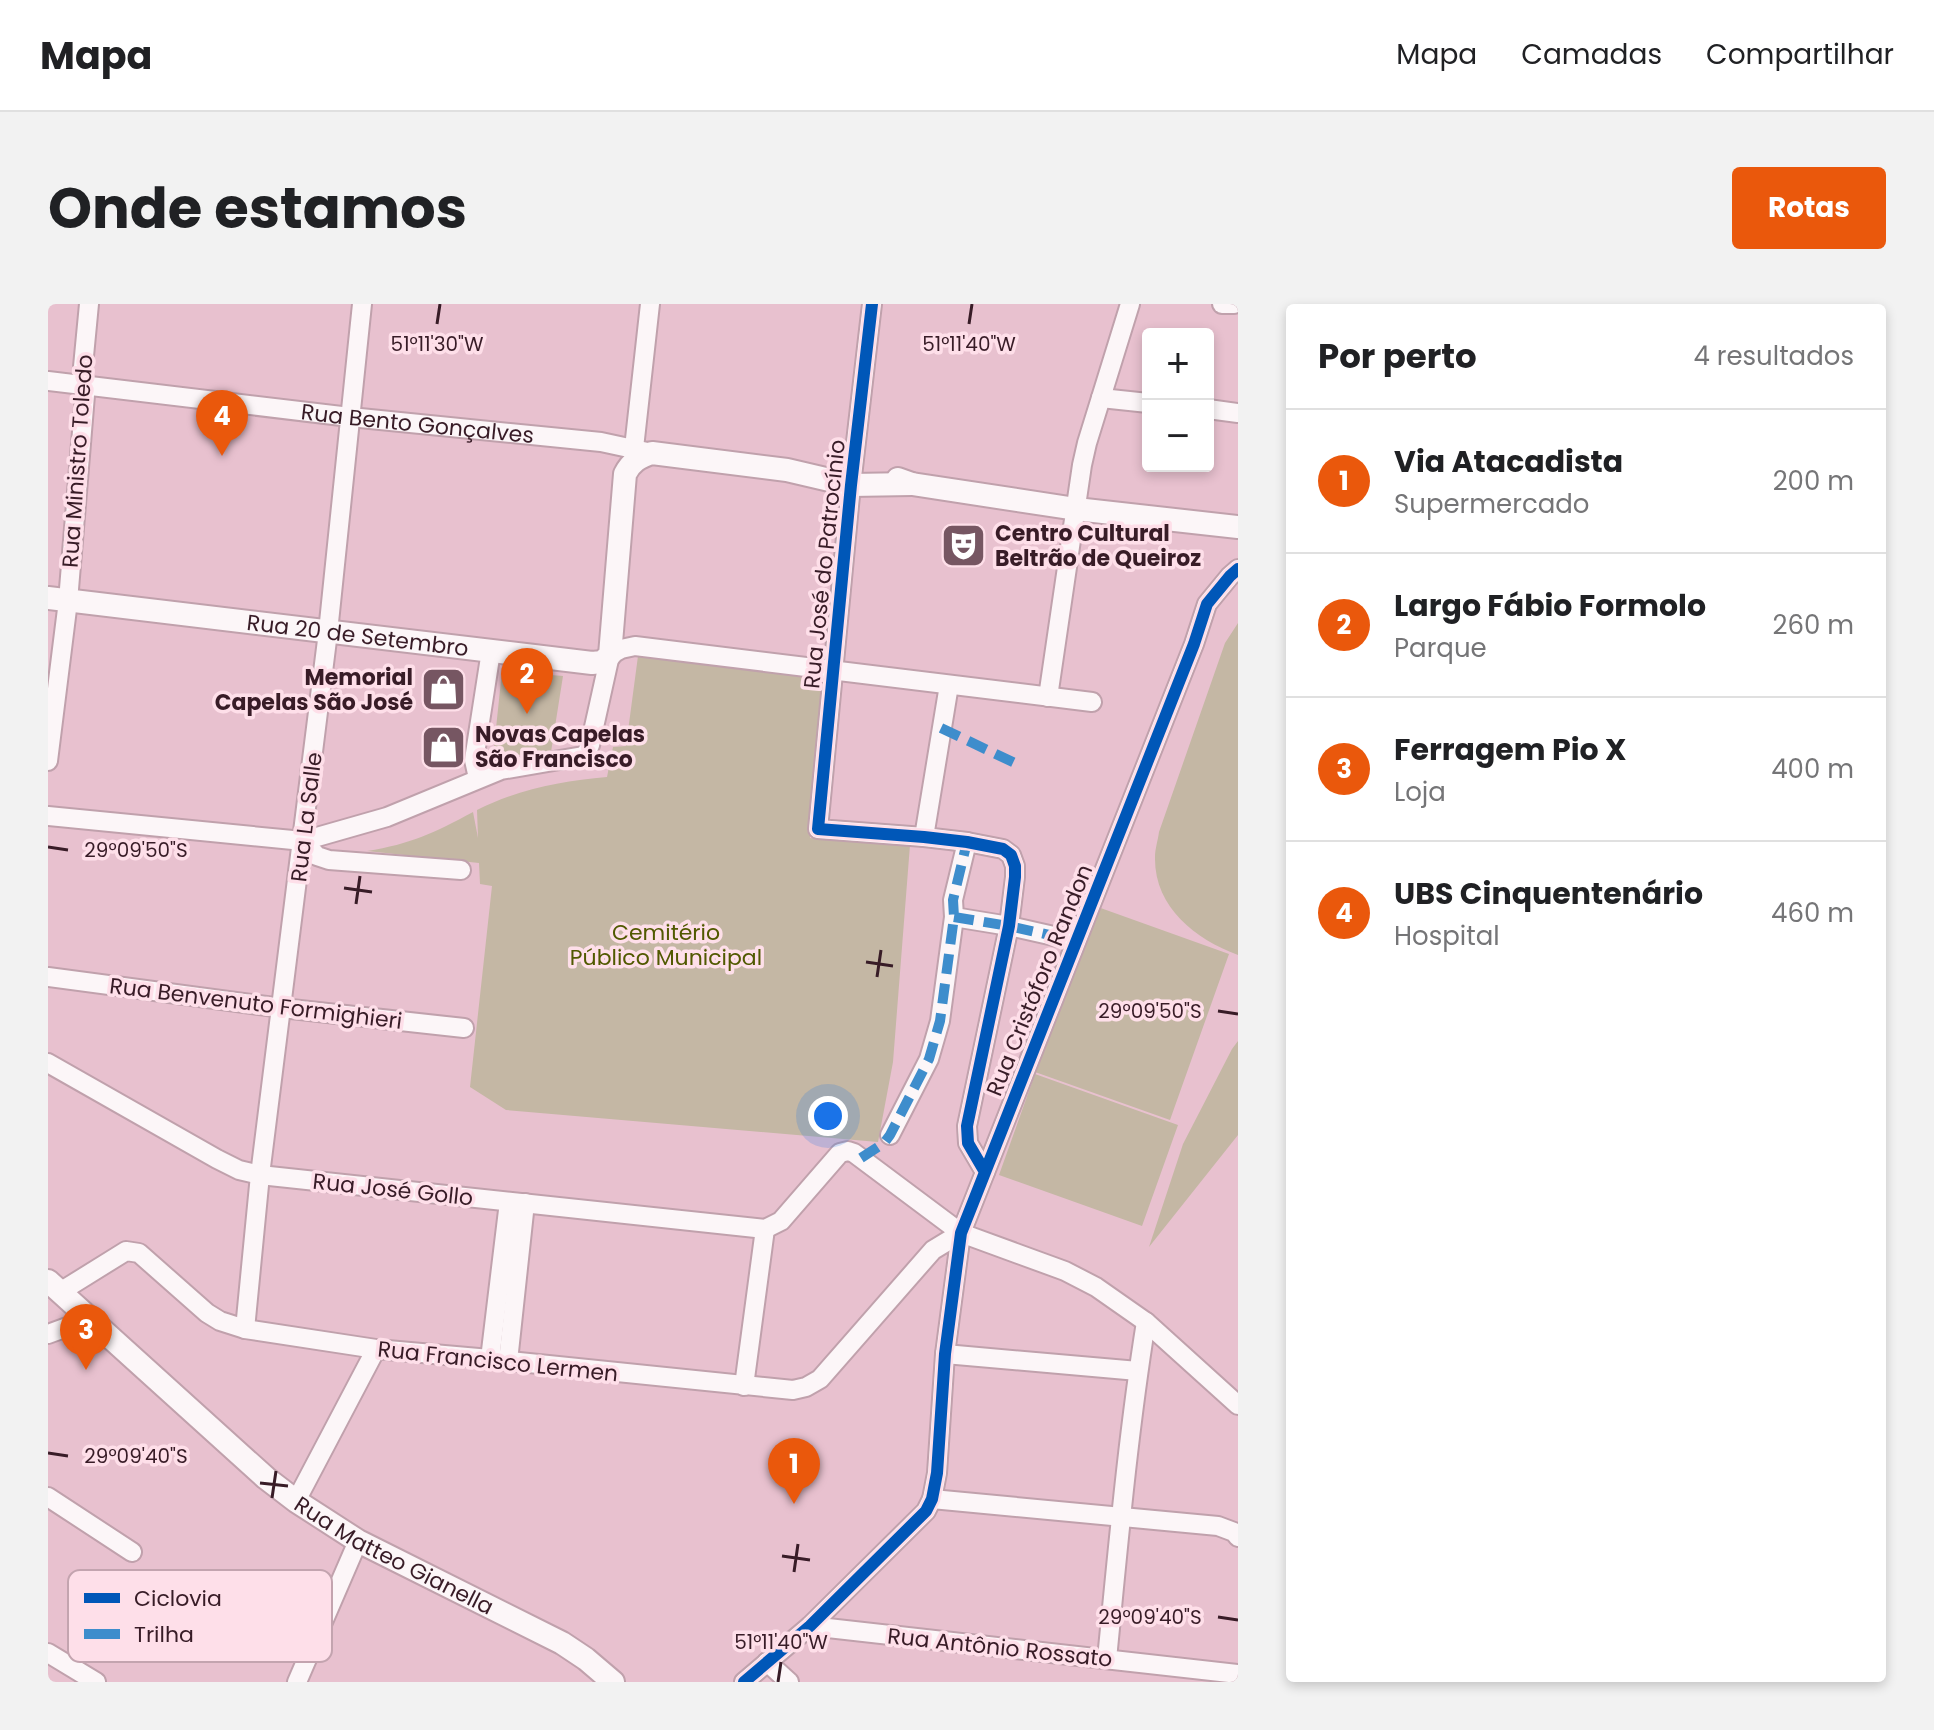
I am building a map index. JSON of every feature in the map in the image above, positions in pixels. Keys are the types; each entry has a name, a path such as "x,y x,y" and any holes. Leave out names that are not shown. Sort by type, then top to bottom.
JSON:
{"main road":[{"name":"Rua Bento Gonçalves","path":"643,451 852,477 883,475 912,484 1076,509 1238,527"},
{"path":"610,655 625,474 630,464 644,455 643,451"},
{"name":"Rua 20 de Setembro","path":"58,599 592,663 602,662 610,655"},
{"name":"Rua Matteo Gianella","path":"54,1287 266,1478 296,1501 358,1541 562,1643 613,1682"}],"street":[{"name":"Rua Ministro Toledo","path":"48,761 58,599 85,395 82,377 89,304"},
{"name":"Rua La Salle","path":"245,1329 260,1175 328,632 362,304"},
{"path":"643,451 650,304"},
{"name":"Rua José do Patrocínio","path":"872,304 818,829 924,837"},
{"path":"1048,697 1084,454 1130,304"},
{"path":"1222,304 1234,304"},
{"name":"Rua Bento Gonçalves","path":"48,381 350,417 601,442 643,451"},
{"path":"1101,398 1142,402"},
{"path":"1214,410 1238,413"},
{"path":"601,442 614,455 625,474"},
{"name":"Rua Cristóforo Randon","path":"932,1499 937,1473 945,1354 961,1233 1194,644 1207,604 1238,569"},
{"name":"Rua 20 de Setembro","path":"610,655 635,646 1092,702"},
{"path":"478,778 474,760 491,651"},
{"path":"48,816 303,841 387,817 501,770 583,756 587,752 610,655"},
{"path":"949,685 924,837 1003,849 1011,855 1015,866 1009,926 967,1126 968,1143 985,1172"},
{"path":"303,841 317,856 329,860 461,870"},
{"path":"890,1135 929,1059 940,1021 954,917 953,900 967,842"},
{"path":"954,917 1076,941"},
{"name":"Rua Benvenuto Formighieri","path":"48,977 464,1028"},
{"name":"Rua José Gollo","path":"48,1063 217,1159 239,1170 260,1175 765,1229"},
{"path":"744,1386 765,1229 781,1221 840,1153 848,1151 961,1233 1065,1271 1096,1287 1146,1322 1238,1405"},
{"path":"499,1360 517,1202"},
{"name":"Rua Francisco Lermen","path":"54,1287 126,1251 133,1251 207,1313 245,1329 376,1349 793,1390 820,1379 933,1250 961,1233"},
{"path":"920,1264 937,1266 954,1275"},
{"path":"48,1334 89,1319"},
{"path":"1107,1659 1121,1516 1146,1322"},
{"path":"296,1501 376,1349"},
{"path":"945,1354 1138,1371"},
{"path":"48,1497 132,1552"},
{"path":"744,1682 810,1626 926,1511 932,1499 1218,1526 1234,1532 1238,1537"},
{"path":"332,1601 358,1541"},
{"name":"Rua Antônio Rossato","path":"810,1626 1107,1659 1192,1676 1238,1674"},
{"path":"48,1653 96,1682"},
{"path":"297,1682 306,1662"},
{"path":"767,1662 789,1682"}],"green space":[{"path":"1238,623 1238,955 1207,940 1180,919 1162,891 1155,857 1159,832 1225,643"},
{"name":"Cemitério Público Municipal","path":"642,653 828,676 810,838 910,845 893,1062 878,1142 506,1110 470,1087 492,886 480,884 479,863 367,851 422,837 473,812 478,838 477,810 540,787 607,777 613,747 626,746 638,656"},
{"path":"502,671 563,676 551,752 517,755 501,761 493,757"},
{"path":"1095,906 1229,954 1170,1120 1035,1072"},
{"path":"1238,1041 1238,1135 1149,1247 1183,1144"},
{"path":"1035,1074 1178,1125 1142,1226 999,1175"}],"marked path":[{"path":"941,728 1017,764"},
{"path":"861,1158 884,1143 890,1135 929,1059 940,1021 954,917 953,900 967,842"},
{"path":"954,917 1076,941"}],"cycle path":[{"path":"872,304 818,829 967,842 1003,849 1011,855 1015,877 1009,926 967,1126 968,1143 985,1172"},
{"path":"744,1682 810,1626 926,1511 932,1499 937,1473 945,1354 961,1233 1194,644 1207,604 1238,569"}],"place":[{"name":"UBS Cinquentenário","path":"222,456"},
{"name":"Centro Cultural Beltrão de Queiroz","path":"964,546"},
{"name":"Memorial Capelas São José","path":"444,690"},
{"name":"Largo Fábio Formolo","path":"527,714"},
{"name":"Novas Capelas São Francisco","path":"444,747"},
{"name":"Ferragem Pio X","path":"86,1370"},
{"name":"Via Atacadista","path":"794,1504"}]}
